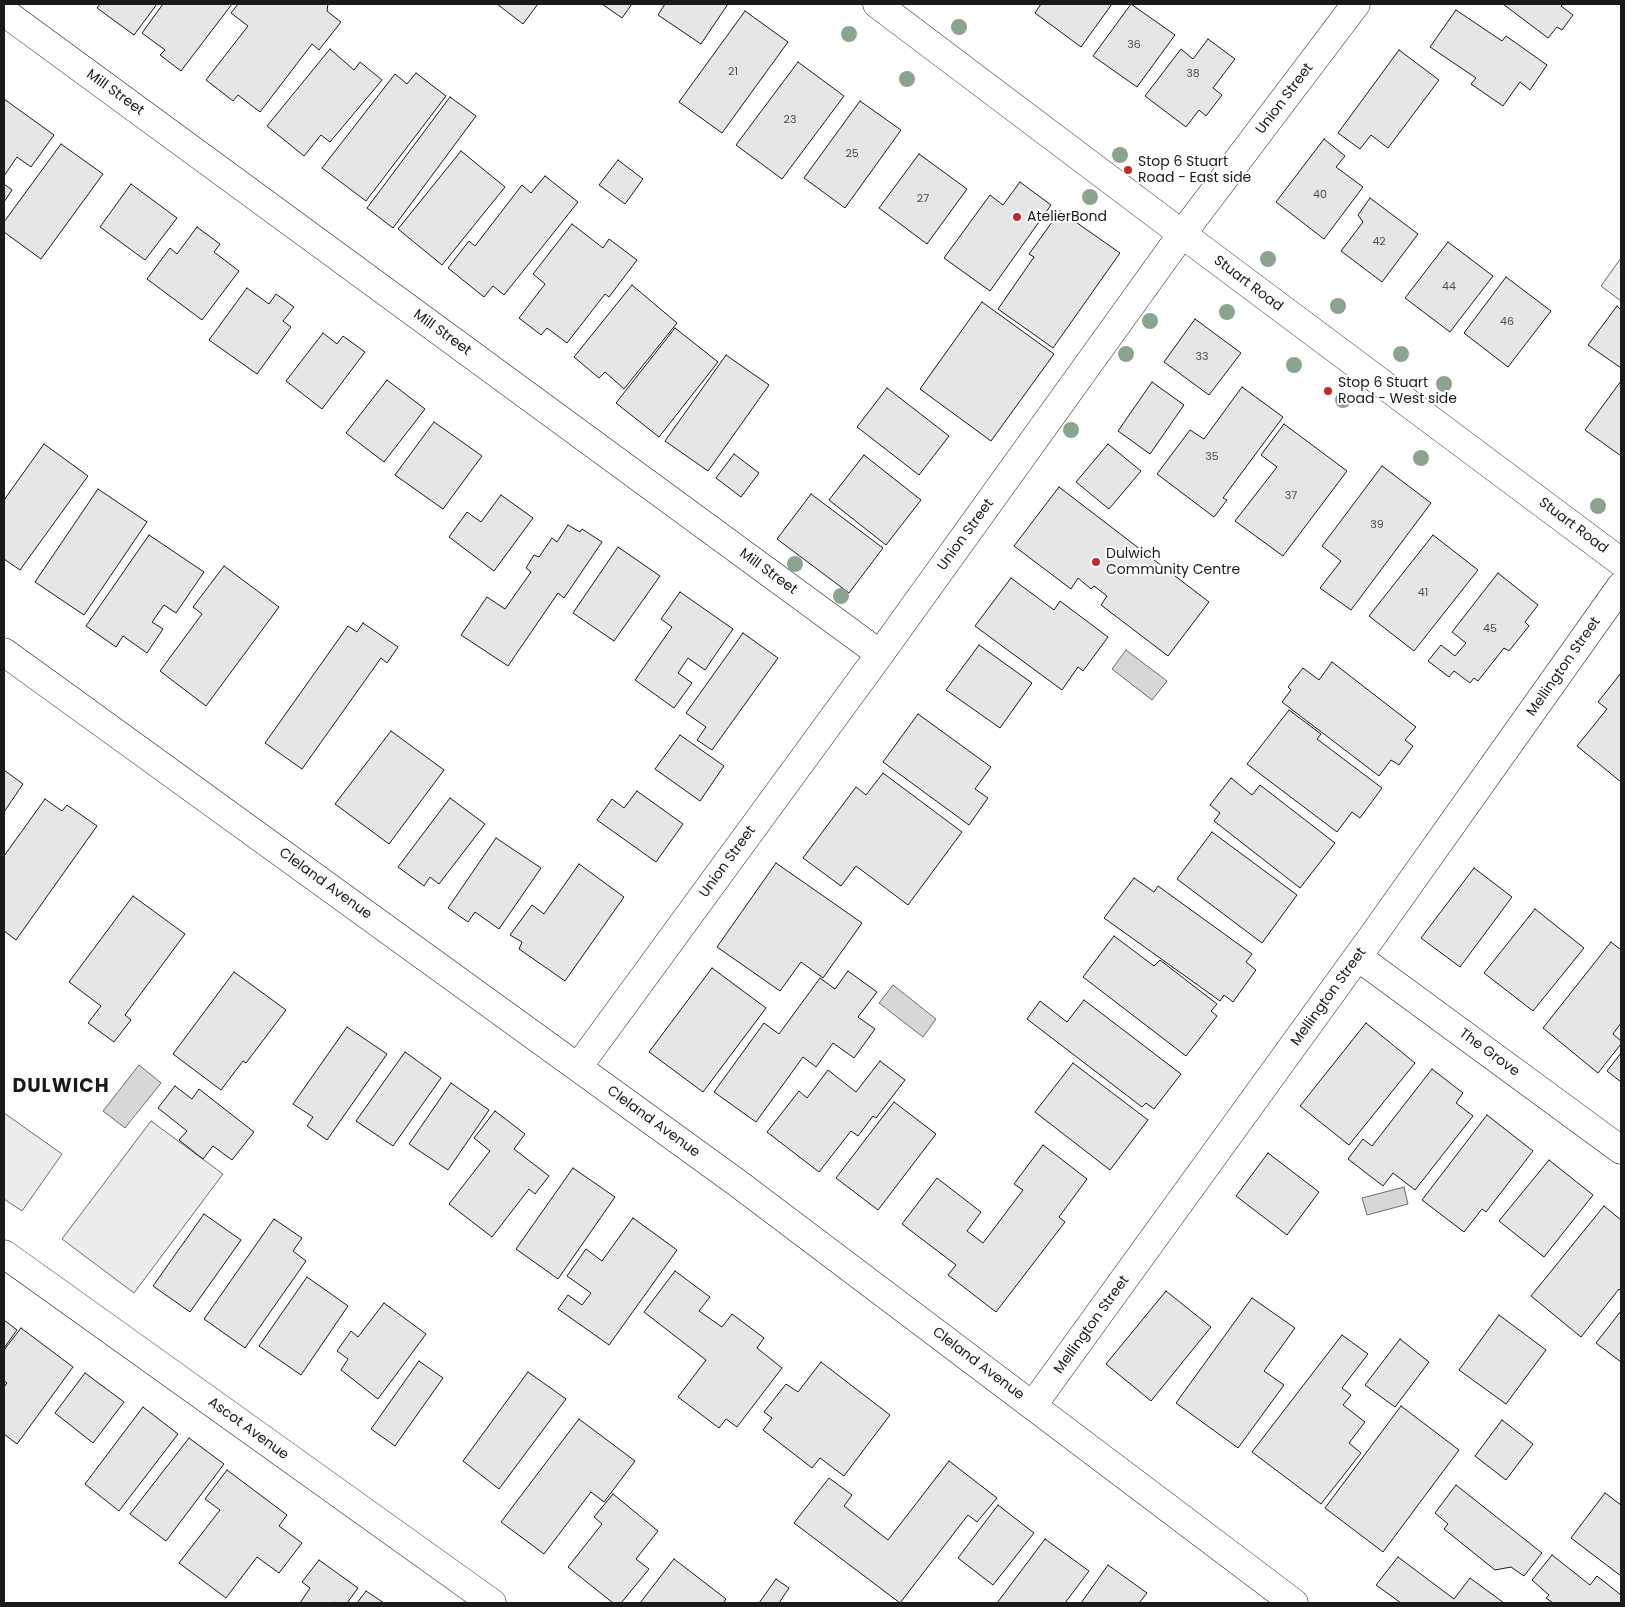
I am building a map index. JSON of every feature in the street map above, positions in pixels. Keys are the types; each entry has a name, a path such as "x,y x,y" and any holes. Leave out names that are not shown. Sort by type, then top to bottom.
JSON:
{"street":[{"name":"Stuart Road","path":"877,4 1621,562"},
{"name":"Union Street","path":"578,1067 880,654 1182,234 1356,4"},
{"name":"Mill Street","path":"4,12 880,654"},
{"name":"Mellington Street","path":"1034,1405 1358,957 1621,586"},
{"name":"Cleland Avenue","path":"4,652 736,1182 1294,1603"},
{"name":"The Grove","path":"1358,957 1621,1150"},
{"name":"Ascot Avenue","path":"4,1254 492,1603"}],"shaded area":[{"path":"1621,258 1621,301 1601,286"},
{"path":"1126,650 1167,681 1152,700 1112,669"},
{"path":"893,985 936,1019 923,1037 879,1003"},
{"path":"139,1065 161,1083 125,1128 103,1111"},
{"path":"4,1113 62,1154 22,1211 4,1199"},
{"path":"151,1121 223,1174 134,1293 62,1239"},
{"path":"1404,1187 1408,1204 1367,1215 1362,1198"}],"building":[{"path":"100,4 157,4 134,35 97,8"},
{"path":"163,4 232,4 181,71 160,55 165,50 142,33"},
{"path":"238,4 328,4 327,11 341,22 319,50 312,44 260,112 238,95 233,101 206,80 248,26 231,13"},
{"path":"497,4 538,4 523,24"},
{"path":"602,4 632,4 622,18"},
{"path":"665,4 728,4 701,44 658,15"},
{"path":"1041,4 1112,4 1081,47 1035,13"},
{"path":"1131,4 1175,35 1137,87 1093,56"},
{"path":"1503,4 1563,4 1561,6 1573,15 1562,30 1557,27 1548,38"},
{"path":"1456,10 1502,41 1506,36 1547,65 1530,90 1520,82 1503,106 1471,84 1476,78 1430,47"},
{"path":"745,11 788,42 722,133 679,102"},
{"path":"1208,39 1235,59 1213,88 1222,95 1206,116 1199,110 1186,127 1145,96 1181,49 1193,59"},
{"path":"330,49 354,70 360,62 382,80 330,142 321,135 304,156 267,126"},
{"path":"1399,50 1439,80 1388,148 1371,135 1360,149 1338,133"},
{"path":"798,62 844,96 782,179 736,145"},
{"path":"416,73 446,96 366,201 322,168 395,74 407,84"},
{"path":"450,97 476,116 393,228 367,208"},
{"path":"4,99 54,135 31,167 17,157 4,176"},
{"path":"860,101 901,130 845,208 804,178"},
{"path":"1324,139 1345,156 1336,167 1363,187 1324,239 1276,202"},
{"path":"61,144 103,174 41,259 4,232 4,222"},
{"path":"461,151 505,187 442,265 398,229"},
{"path":"919,154 967,189 927,244 879,208"},
{"path":"618,160 643,179 625,204 599,185"},
{"path":"545,176 578,202 504,295 493,286 484,297 448,268 469,241 475,246 522,185 531,193"},
{"path":"1020,182 1051,205 990,291 944,258 990,195 1003,205"},
{"path":"4,184 12,190 4,202"},
{"path":"131,184 177,218 145,260 100,227"},
{"path":"1370,198 1418,234 1382,282 1341,251 1363,222 1358,215"},
{"path":"1060,211 1120,253 1053,348 998,309 1034,257 1029,254"},
{"path":"572,224 603,248 609,239 637,260 609,297 605,294 567,343 547,328 541,335 519,318 545,284 533,274"},
{"path":"197,227 220,244 214,252 239,271 202,320 147,279 170,248 177,254"},
{"path":"1448,242 1493,276 1450,332 1405,298"},
{"path":"1506,277 1551,311 1508,367 1464,333"},
{"path":"632,285 677,323 624,389 605,372 599,378 574,357"},
{"path":"247,288 269,304 276,294 294,307 283,321 291,327 257,374 209,340"},
{"path":"982,302 1054,354 991,441 920,389"},
{"path":"1617,306 1621,310 1621,368 1588,345"},
{"path":"1195,319 1241,353 1209,395 1164,362"},
{"path":"675,328 718,362 659,437 616,403"},
{"path":"323,333 337,344 343,336 365,352 322,409 286,381"},
{"path":"726,355 769,385 708,471 665,441"},
{"path":"387,380 425,409 384,462 346,433"},
{"path":"1621,381 1621,456 1585,430"},
{"path":"1152,382 1184,405 1150,454 1118,431"},
{"path":"1242,387 1283,417 1223,498 1227,500 1214,517 1157,474 1190,430 1204,439"},
{"path":"887,388 949,436 919,475 857,427"},
{"path":"434,422 482,456 443,509 395,475"},
{"path":"1284,424 1347,471 1283,556 1235,521 1277,467 1261,455"},
{"path":"44,444 88,476 20,570 4,559 4,500"},
{"path":"1108,444 1141,471 1109,509 1076,482"},
{"path":"734,454 759,473 741,497 716,478"},
{"path":"864,455 921,500 886,545 829,500"},
{"path":"1382,466 1431,503 1351,610 1320,588 1341,561 1322,546"},
{"name":"Dulwich Community Centre","path":"1059,487 1209,602 1168,656 1101,605 1107,596 1094,586 1091,589 1078,578 1071,589 1014,546"},
{"path":"98,489 147,522 84,615 35,582"},
{"path":"811,494 883,548 849,593 777,539"},
{"path":"501,495 533,518 494,571 449,537 467,512 481,522"},
{"path":"568,525 580,532 582,529 602,542 564,598 558,593 508,666 461,635 487,597 505,609 531,572 526,568 534,555 539,557 552,538 557,542"},
{"path":"149,535 204,572 176,613 164,605 152,622 163,629 147,653 123,636 116,647 86,626"},
{"path":"1433,535 1478,570 1414,651 1369,616"},
{"path":"618,547 660,576 614,641 573,613"},
{"path":"224,566 279,607 206,706 160,671 202,614 193,607"},
{"path":"1498,573 1538,605 1525,622 1529,626 1509,651 1504,648 1478,681 1474,678 1470,683 1454,671 1449,677 1428,661 1441,645 1455,656 1466,643 1452,632"},
{"path":"1011,578 1054,610 1060,601 1108,637 1083,671 1078,667 1062,690 975,626"},
{"path":"680,592 733,629 705,670 688,658 678,673 692,683 674,708 635,680 672,627 661,619"},
{"path":"363,623 398,647 387,663 381,658 302,769 265,743 348,626 357,632"},
{"path":"743,633 778,658 712,750 697,740 706,727 686,713"},
{"path":"979,645 1032,683 1000,728 946,690"},
{"path":"1332,662 1416,727 1405,740 1413,746 1399,765 1391,760 1379,776 1282,702 1291,690 1288,687 1303,668 1319,680"},
{"path":"1621,673 1621,782 1577,746 1607,709 1598,702"},
{"path":"1289,710 1321,734 1317,739 1382,788 1360,818 1352,812 1337,832 1247,764"},
{"path":"918,714 991,767 975,789 988,798 969,825 883,762"},
{"path":"391,731 444,770 389,844 335,804"},
{"path":"680,735 724,766 700,801 655,769"},
{"path":"4,770 23,784 4,812"},
{"path":"883,773 962,832 908,905 856,866 841,886 803,858 856,787 866,795"},
{"path":"1231,778 1252,795 1260,785 1335,843 1300,888 1214,821 1220,813 1210,805"},
{"path":"637,791 683,824 656,862 597,820 612,799 624,808"},
{"path":"450,798 485,824 439,884 430,877 424,886 398,867"},
{"path":"45,799 62,811 67,805 97,826 16,940 4,931 4,856"},
{"path":"1212,832 1297,895 1262,943 1177,879"},
{"path":"496,838 541,868 499,929 475,912 468,922 448,908"},
{"path":"776,863 862,923 823,978 801,962 780,991 717,947"},
{"path":"579,864 624,897 565,981 519,949 522,942 510,935 532,905 544,914"},
{"path":"1474,868 1512,897 1460,967 1421,938"},
{"path":"1134,878 1154,892 1158,886 1252,954 1246,962 1256,970 1233,1002 1224,995 1220,1001 1104,918"},
{"path":"133,896 185,934 125,1015 131,1020 114,1042 88,1023 101,1006 69,982"},
{"path":"1535,909 1584,948 1533,1011 1484,973"},
{"path":"1114,936 1154,966 1160,960 1217,1004 1211,1011 1217,1016 1186,1056 1083,977"},
{"path":"1611,942 1621,950 1621,1023 1613,1034 1621,1041 1621,1044 1598,1073 1543,1028"},
{"path":"712,968 766,1008 703,1092 649,1052"},
{"path":"848,971 877,992 858,1017 875,1029 854,1058 833,1043 816,1067 803,1057 756,1122 714,1092 764,1023 779,1034 820,978 835,989"},
{"path":"234,972 286,1010 246,1063 243,1061 221,1090 173,1054"},
{"path":"1084,1000 1181,1074 1154,1109 1146,1103 1142,1107 1027,1019 1040,1001 1067,1022"},
{"path":"1366,1023 1415,1063 1349,1145 1300,1106"},
{"path":"347,1027 387,1054 327,1140 307,1126 313,1117 293,1104"},
{"path":"405,1052 441,1078 393,1146 356,1121"},
{"path":"1621,1053 1621,1082 1607,1071"},
{"path":"880,1061 905,1080 876,1118 873,1116 858,1136 851,1131 819,1172 767,1132 799,1091 807,1098 828,1070 856,1092"},
{"path":"1073,1063 1148,1120 1110,1170 1035,1112"},
{"path":"1432,1069 1463,1093 1456,1103 1473,1116 1415,1190 1393,1173 1383,1186 1348,1159 1363,1139 1372,1146"},
{"path":"451,1083 489,1110 448,1170 409,1144"},
{"path":"175,1086 192,1099 199,1089 254,1132 232,1160 213,1146 203,1159 179,1140 187,1131 158,1108"},
{"path":"894,1102 936,1134 878,1210 836,1178"},
{"path":"495,1111 525,1134 514,1149 549,1176 535,1194 529,1189 492,1237 449,1204 490,1151 474,1138"},
{"path":"1487,1115 1533,1151 1486,1212 1482,1209 1464,1232 1422,1200"},
{"path":"1043,1145 1087,1179 1059,1217 1065,1222 996,1312 948,1275 956,1265 902,1224 937,1178 981,1212 967,1231 983,1243 1023,1190 1014,1184"},
{"path":"1268,1153 1319,1192 1287,1235 1236,1196"},
{"path":"1549,1160 1593,1195 1544,1257 1499,1221"},
{"path":"573,1168 615,1197 558,1279 516,1249"},
{"path":"1604,1206 1621,1220 1621,1291 1619,1289 1581,1337 1531,1296"},
{"path":"204,1214 241,1240 190,1312 153,1286"},
{"path":"633,1218 677,1250 609,1345 558,1309 568,1295 582,1305 591,1293 567,1276 586,1249 602,1261"},
{"path":"274,1219 302,1238 293,1251 306,1261 245,1348 204,1319"},
{"path":"675,1271 710,1297 699,1311 722,1327 732,1314 764,1338 757,1348 782,1368 737,1427 726,1419 719,1428 678,1397 706,1360 644,1312"},
{"path":"307,1277 348,1306 301,1375 259,1346"},
{"path":"1166,1291 1211,1327 1151,1401 1106,1364"},
{"path":"1252,1298 1295,1328 1264,1371 1284,1385 1238,1448 1176,1403"},
{"path":"384,1303 426,1334 378,1399 341,1370 348,1359 337,1351 351,1331 358,1337"},
{"path":"1621,1311 1621,1362 1596,1343"},
{"path":"1499,1315 1546,1350 1506,1404 1459,1370"},
{"path":"4,1320 17,1330 4,1348"},
{"path":"21,1328 73,1367 17,1444 4,1434 4,1387 7,1383 4,1381 4,1350"},
{"path":"1342,1335 1368,1354 1342,1388 1351,1395 1343,1405 1365,1422 1349,1443 1361,1453 1321,1504 1252,1452"},
{"path":"1400,1339 1429,1362 1395,1407 1365,1385"},
{"path":"419,1361 443,1378 395,1446 371,1429"},
{"path":"821,1362 890,1415 844,1476 820,1458 812,1468 763,1430 772,1418 764,1412 786,1384 798,1392"},
{"path":"528,1372 566,1399 499,1489 463,1461"},
{"path":"85,1373 124,1402 93,1443 55,1413"},
{"path":"1401,1406 1459,1450 1383,1552 1325,1508"},
{"path":"143,1407 178,1434 119,1511 85,1484"},
{"path":"579,1419 635,1461 604,1502 591,1492 544,1554 501,1522"},
{"path":"1502,1420 1533,1444 1506,1480 1475,1456"},
{"path":"189,1438 224,1464 166,1541 130,1514"},
{"path":"949,1461 997,1498 977,1522 968,1515 900,1603 794,1523 829,1478 852,1495 844,1506 888,1540"},
{"path":"227,1470 287,1515 279,1526 302,1543 279,1573 257,1557 226,1598 179,1563 220,1510 205,1499"},
{"path":"1456,1485 1542,1553 1524,1576 1511,1567 1495,1570 1444,1529 1448,1524 1435,1513"},
{"path":"1605,1493 1621,1505 1621,1576 1571,1538"},
{"path":"613,1494 658,1531 636,1559 649,1569 621,1603 613,1603 568,1567 602,1524 594,1517"},
{"path":"998,1505 1034,1533 993,1585 958,1558"},
{"path":"1045,1539 1089,1571 1065,1603 997,1603"},
{"path":"1552,1555 1590,1585 1597,1576 1621,1595 1621,1603 1553,1603 1546,1598 1549,1595 1532,1580"},
{"path":"1398,1557 1454,1599 1470,1578 1504,1603 1401,1603 1376,1585"},
{"path":"674,1559 726,1599 723,1603 640,1603"},
{"path":"319,1560 358,1588 347,1603 300,1603 310,1588 302,1582"},
{"path":"1108,1565 1147,1593 1139,1603 1081,1603"},
{"path":"776,1579 789,1588 779,1603 759,1603"},
{"path":"366,1591 384,1603 357,1603"}],"place":[{"name":"Stop 6 Stuart Road - East side","path":"1128,170"},
{"name":"AtelierBond","path":"1017,217"},
{"name":"Stop 6 Stuart Road - West side","path":"1328,391"},
{"name":"Dulwich Community Centre","path":"1096,562"}],"district":[{"name":"DULWICH","path":"61,1087"}]}
